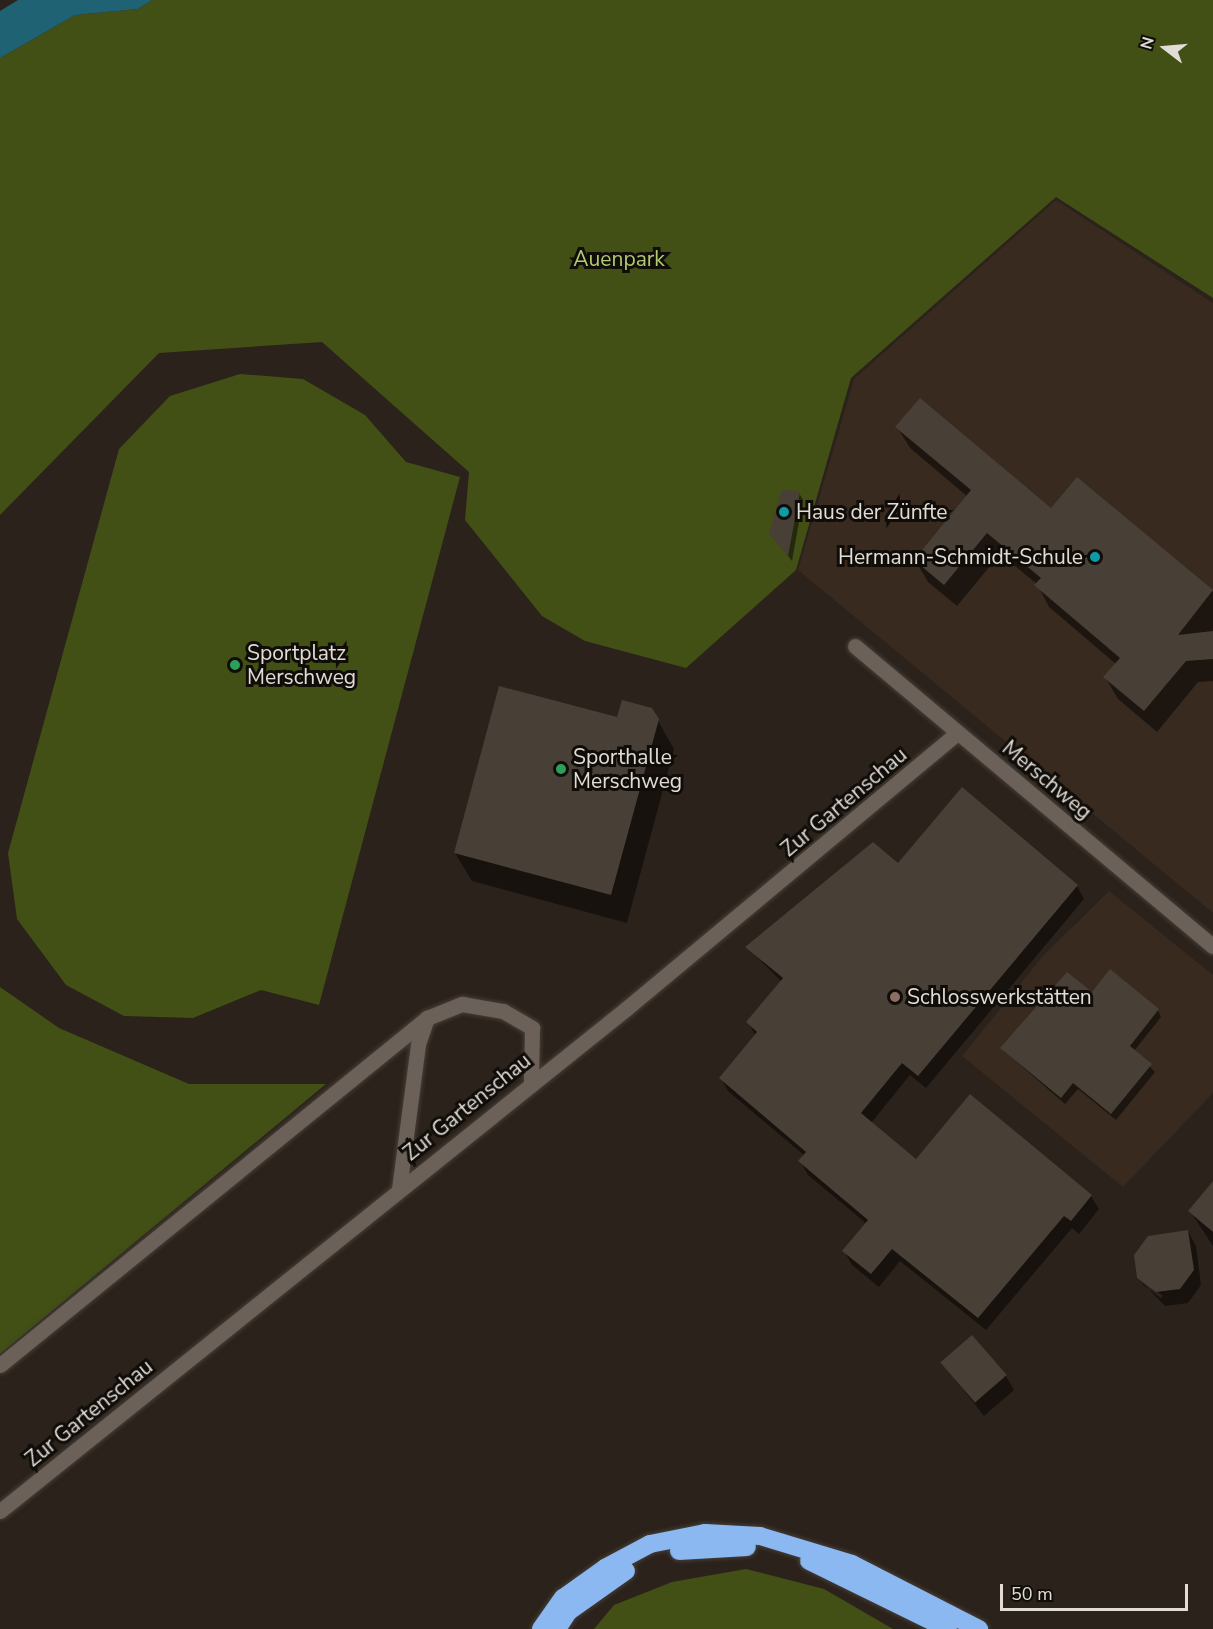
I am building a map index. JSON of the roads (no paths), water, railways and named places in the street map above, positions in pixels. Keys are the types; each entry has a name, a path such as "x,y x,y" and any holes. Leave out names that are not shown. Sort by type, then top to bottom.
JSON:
{"highway":[{"path":"541,1629 563,1598 605,1568 650,1545 705,1533 760,1536 852,1564 979,1629"},
{"path":"557,1629 568,1612 631,1567 652,1556 703,1546 758,1548 804,1560 948,1629"}],"street":[{"name":"Merschweg","path":"855,646 1213,946"},
{"name":"Zur Gartenschau","path":"0,1511 831,842 957,733"},
{"path":"0,1365 427,1018 462,1004 503,1011 532,1028 531,1082"},
{"path":"399,1189 418,1044 427,1018"}],"water":[{"path":"18,0 152,0 138,9 75,15 0,58 0,11"}],"place":[{"name":"Haus der Zünfte","path":"784,512"},
{"name":"Hermann-Schmidt-Schule","path":"1095,557"},
{"name":"Sportplatz Merschweg","path":"235,665"},
{"name":"Sporthalle Merschweg","path":"561,769"},
{"name":"Schlosswerkstätten","path":"895,997"}],"park label":[{"name":"Auenpark","path":"619,259"}]}
